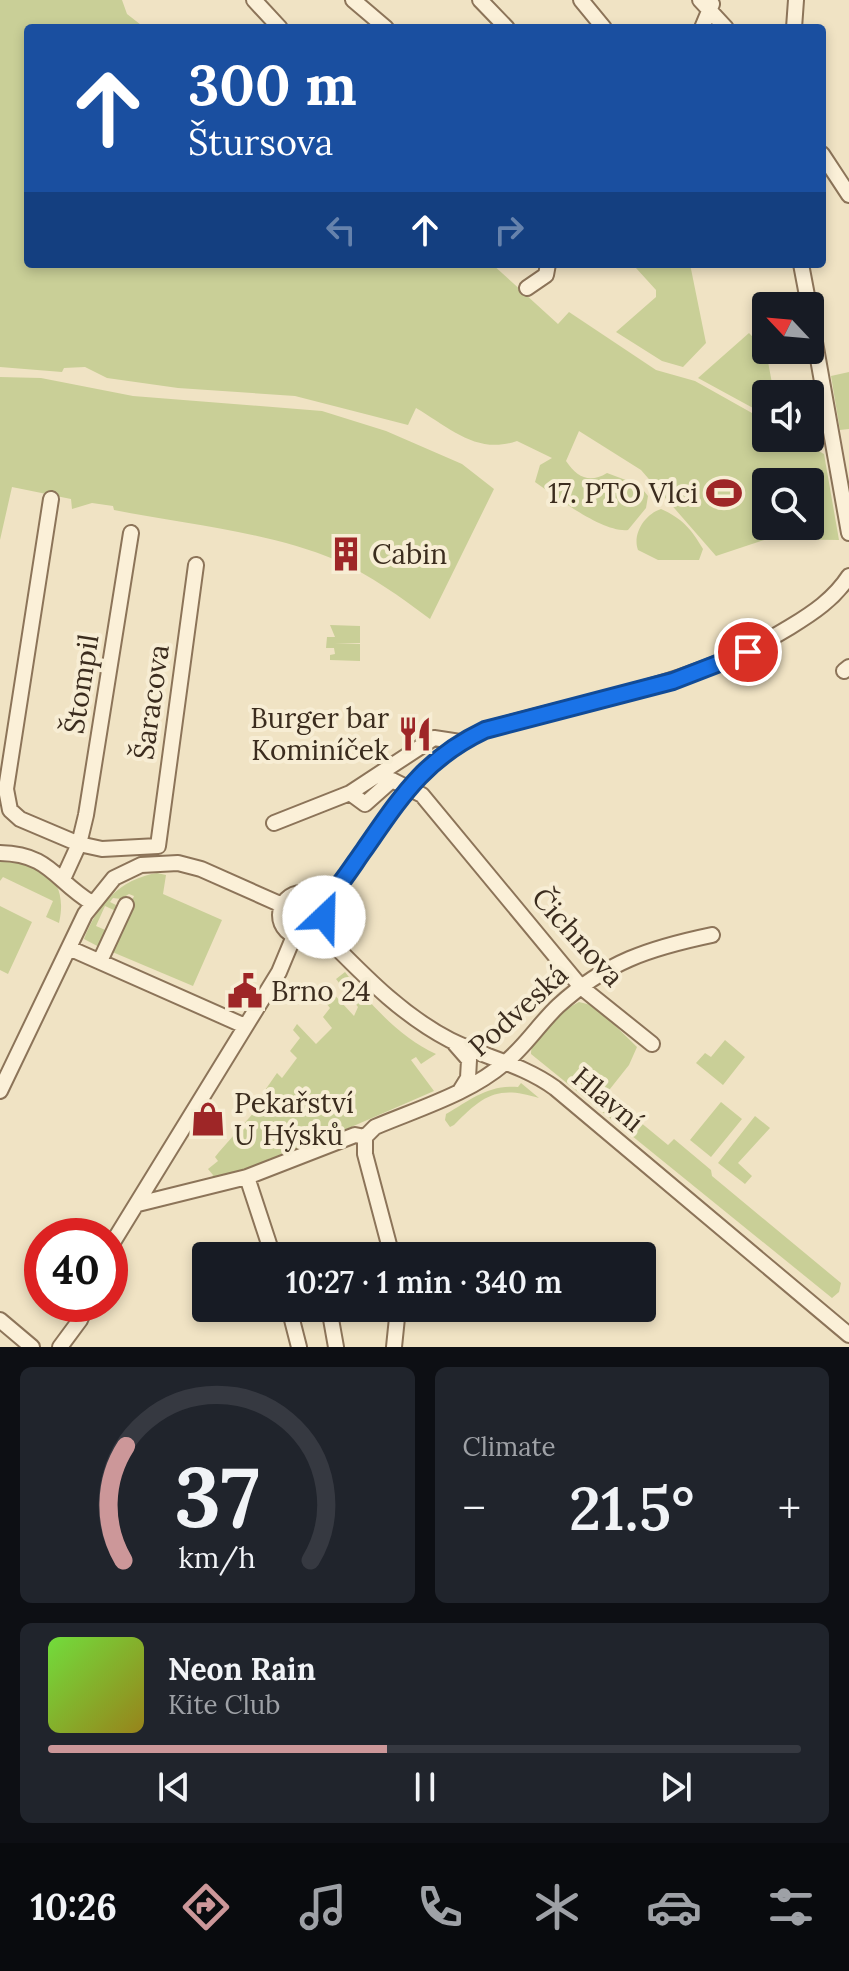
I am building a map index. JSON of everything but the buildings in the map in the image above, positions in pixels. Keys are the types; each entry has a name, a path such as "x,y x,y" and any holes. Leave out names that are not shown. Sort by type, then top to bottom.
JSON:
{"street":[{"path":"254,0 276,24"},
{"path":"353,0 381,24"},
{"path":"480,0 503,24"},
{"path":"581,0 601,24"},
{"path":"700,0 712,6 723,24"},
{"path":"794,24 796,0"},
{"path":"826,160 849,195"},
{"path":"527,288 546,275 547,268"},
{"path":"802,268 806,292"},
{"path":"819,364 849,533"},
{"path":"51,499 6,789 10,810 20,819 79,844"},
{"name":"Štompil","path":"63,879 79,844 131,533"},
{"name":"Šaracova","path":"79,844 102,849 158,846 196,565"},
{"path":"321,903 339,885 409,786 427,766 460,742 497,726 697,674 748,652 811,614 840,590 849,576"},
{"path":"274,823 350,793 432,739 441,736 460,742"},
{"path":"350,793 365,804 377,796 387,781 409,786"},
{"name":"Čichnova","path":"409,786 422,795 581,987 652,1044"},
{"path":"0,853 29,855 43,861 74,892 92,903"},
{"path":"0,1091 92,903 114,878 141,865 169,862 201,869 282,905"},
{"path":"304,893 321,903 324,917 319,930 306,937 294,936 281,921 282,905 291,896 304,893"},
{"path":"100,961 126,905"},
{"name":"Hlavní","path":"319,930 399,1009 452,1041 532,1071 555,1088 849,1335"},
{"name":"Podveská","path":"138,1204 247,1177 355,1135 365,1137 375,1127 460,1091 507,1061 600,972 657,946 712,935"},
{"path":"128,1219 279,972 294,936"},
{"path":"69,948 245,1026"},
{"path":"452,1041 469,1060 468,1078 460,1091"},
{"path":"365,1137 365,1154 388,1242"},
{"path":"247,1177 268,1242"},
{"path":"0,1320 32,1347"},
{"path":"60,1347 79,1322"},
{"path":"293,1322 299,1347"},
{"path":"332,1322 336,1347"},
{"path":"394,1347 397,1322"}],"green space":[{"path":"0,0 122,0 127,14 140,24 24,24 24,268 496,268 558,324 569,312 656,370 695,381 752,413 752,452 824,454 839,540 824,540 824,468 752,468 752,540 764,540 716,556 641,470 579,431 566,461 575,471 589,478 607,473 639,485 648,496 646,508 628,530 593,520 535,482 540,465 552,458 517,441 489,445 476,442 416,408 408,425 295,396 178,388 107,378 85,367 64,368 62,372 0,367"},
{"path":"636,268 691,268 706,343 683,367 662,361 616,332 656,297 656,290"},
{"path":"749,333 752,336 752,364 768,364 771,380 752,380 752,407 698,378"},
{"path":"849,372 849,429 840,430 831,376"},
{"path":"0,377 41,378 133,396 322,411 386,431 462,464 494,489 430,619 361,572 310,550 227,530 114,510 113,506 92,503 72,509 71,499 12,487 0,540"},
{"path":"661,509 681,521 695,536 703,549 699,560 658,560 638,550 637,538 641,525"},
{"path":"330,625 360,626 360,643 335,643 360,644 360,661 330,660 330,655 335,654 334,648 326,648 327,637 335,637"},
{"path":"0,860 28,864 49,875 60,895 59,923 46,917 53,901 3,877 0,881"},
{"path":"157,873 166,875 163,894 222,920 193,986 110,951 134,896 129,894 121,899 113,898 110,902 118,906 118,912 105,906 96,926 110,932 103,949 84,939 96,915 112,896 132,881"},
{"path":"0,906 32,922 8,974 0,970"},
{"path":"345,972 374,1007 397,1028 436,1054 421,1064 416,1057 411,1060 434,1091 273,1161 270,1158 259,1168 211,1180 213,1175 208,1169 218,1161 215,1157 264,1101 261,1096 277,1073 282,1078 297,1058 290,1051 300,1038 293,1030 297,1024 316,1044 332,1028 323,1017 330,1008 322,998 329,989 354,1016 358,1007 336,979"},
{"path":"579,1002 595,1006 637,1047 629,1065 606,1094 668,1145 674,1139 711,1170 712,1176 841,1283 839,1292 832,1298 531,1054 542,1031"},
{"path":"725,1040 745,1057 723,1085 696,1063 705,1053 711,1057"},
{"path":"521,1083 539,1098 512,1093 492,1095 474,1106 454,1125 450,1127 445,1120 446,1114 480,1094 498,1088 518,1087"},
{"path":"721,1102 742,1119 711,1157 690,1140"},
{"path":"755,1116 770,1128 738,1163 752,1176 745,1184 718,1163"}],"place":[{"name":"17. PTO Vlci","path":"724,493"},
{"name":"Cabin","path":"346,554"},
{"name":"Burger bar Kominíček","path":"415,734"},
{"name":"Brno 24","path":"245,991"},
{"name":"Pekařství U Hýsků","path":"208,1119"}],"route":[{"path":"324,917 321,903 339,885 409,786 436,758 460,742 485,730 697,674 748,652"}]}
